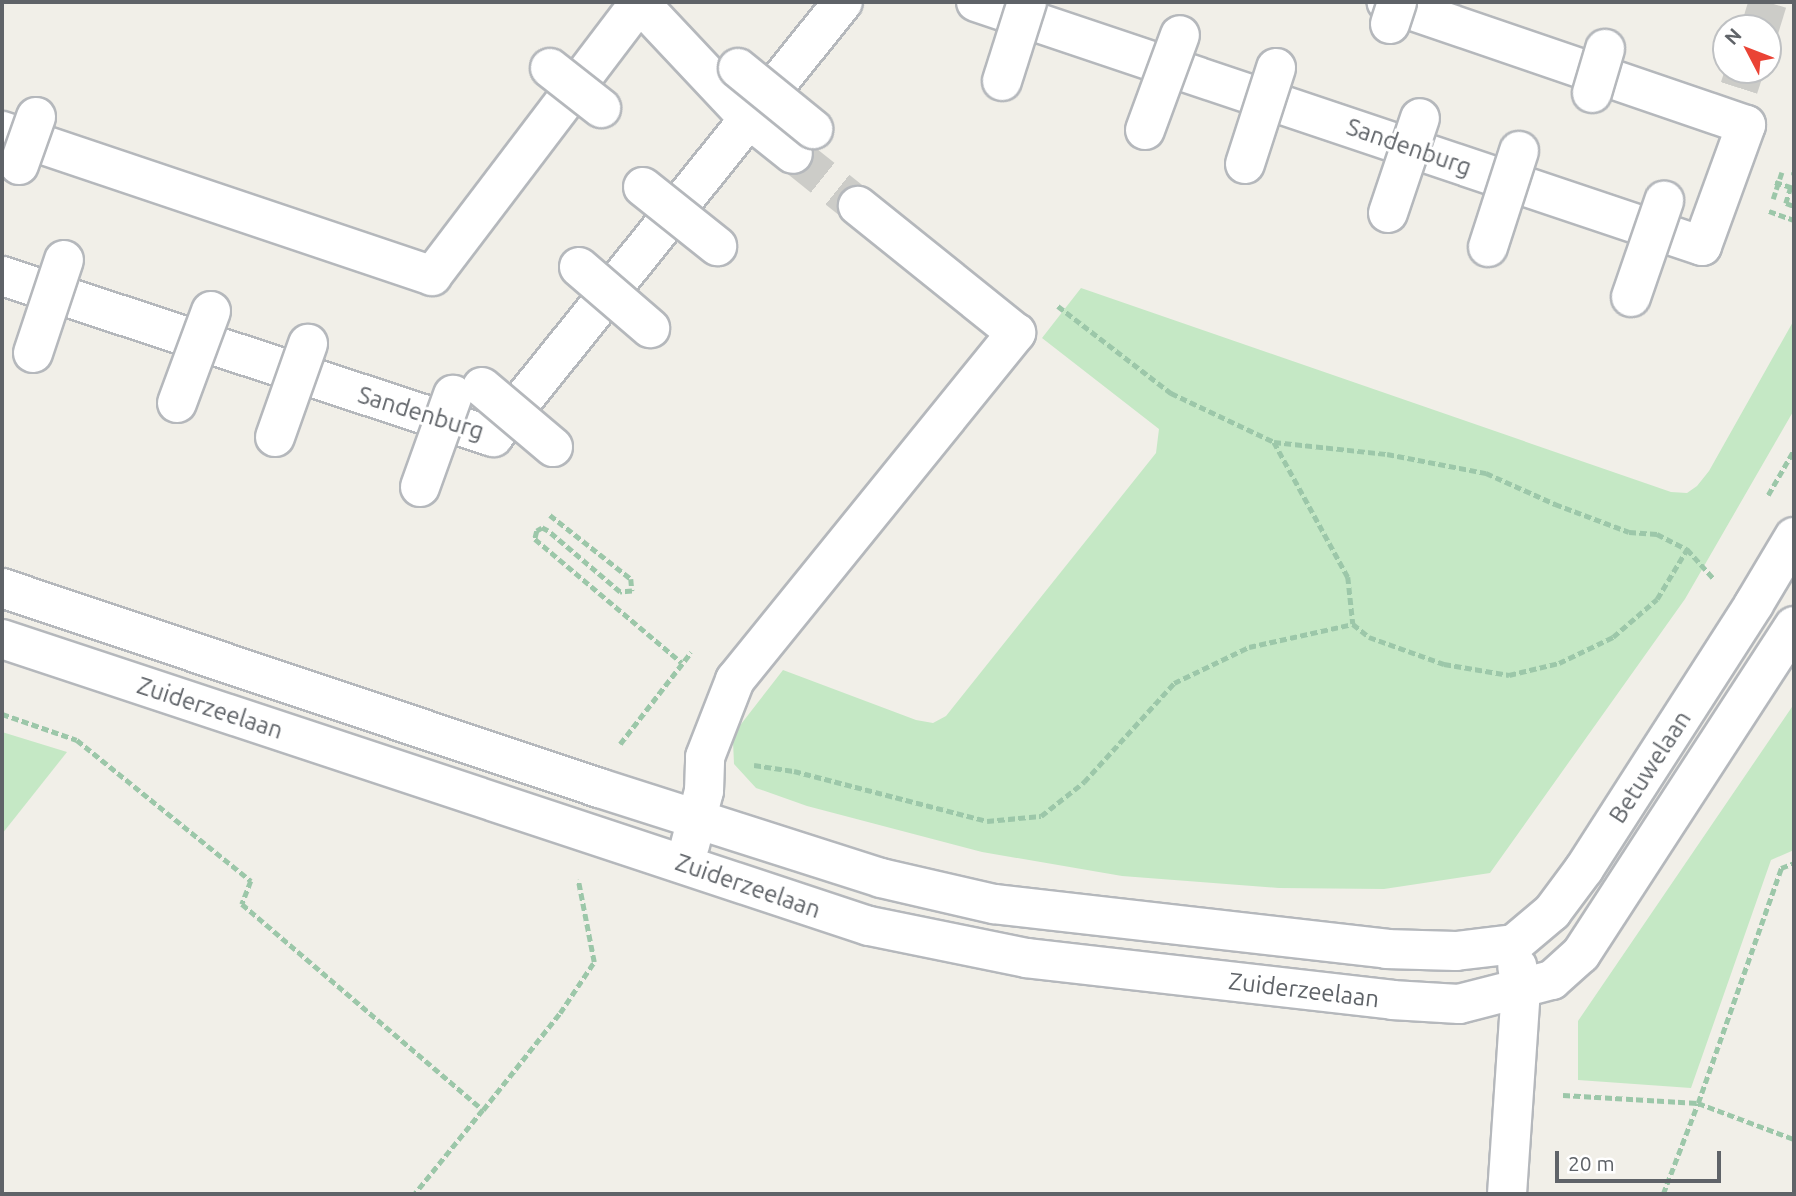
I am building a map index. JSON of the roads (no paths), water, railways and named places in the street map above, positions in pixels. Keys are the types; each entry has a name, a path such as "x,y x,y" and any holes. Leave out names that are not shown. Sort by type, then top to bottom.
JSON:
{"street":[{"path":"19,165 19,124 432,276 639,2 749,118 803,142 738,68"},
{"name":"Sandenburg","path":"2,276 493,438 843,2"},
{"name":"Sandenburg","path":"976,2 1702,246 1746,125 1734,104 1391,9"},
{"path":"1002,80 1027,2"},
{"path":"1145,130 1180,35"},
{"path":"1592,93 1605,49"},
{"path":"550,68 601,108"},
{"path":"1245,164 1276,68"},
{"path":"1388,213 1420,118"},
{"path":"1488,247 1519,151"},
{"path":"643,187 718,246"},
{"path":"1632,297 1664,201"},
{"path":"684,863 704,791 705,757 735,680 1016,333 858,206"},
{"path":"33,354 64,260"},
{"path":"579,267 650,327"},
{"path":"177,403 211,311"},
{"path":"275,437 308,344"},
{"path":"420,487 468,391 553,447"},
{"name":"Betuwelaan","path":"1514,944 1552,912 1584,869 1755,604 1794,537"},
{"name":"Zuiderzeelaan","path":"2,589 881,878 995,904 1385,949 1456,951 1514,944"},
{"name":"Betuwelaan","path":"1521,990 1552,979 1581,954 1794,626"},
{"name":"Zuiderzeelaan","path":"2,639 869,926 1026,958 1392,1000 1459,1004 1521,990"},
{"path":"1507,1194 1521,990 1514,944"}],"tunnel":[{"path":"1764,14 1768,2"},
{"path":"1739,88 1740,84"},
{"path":"793,154 858,206"}]}
